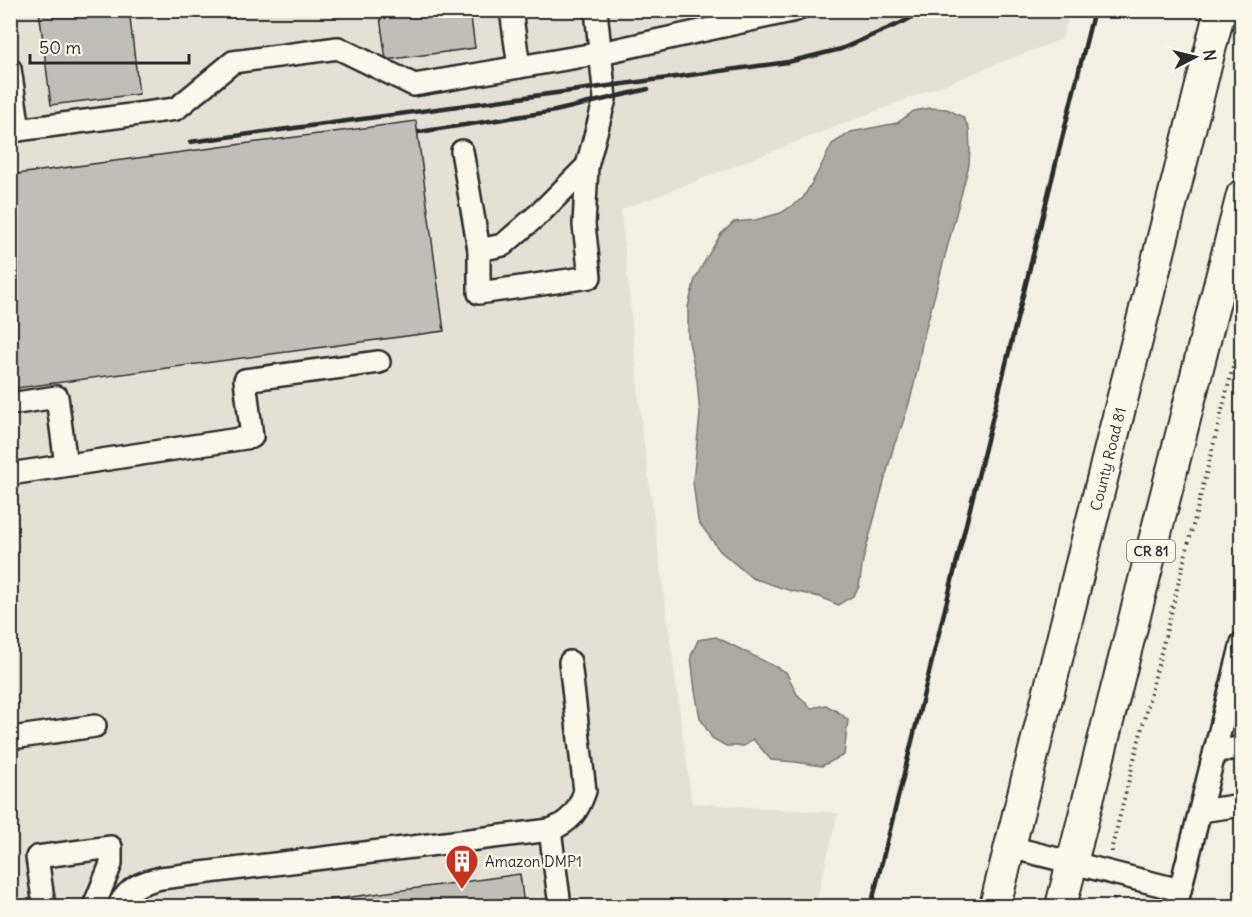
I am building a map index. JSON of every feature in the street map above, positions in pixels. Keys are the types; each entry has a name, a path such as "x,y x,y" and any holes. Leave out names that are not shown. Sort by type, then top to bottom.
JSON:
{"highway":[{"path":"1188,143 1203,10"},
{"name":"County Road 81","path":"995,906 1220,10"},
{"name":"CR 81","path":"1061,906 1242,195"}],"street":[{"path":"511,10 519,67"},
{"path":"462,151 479,250 479,293 590,278 584,225 587,166 605,99 596,10"},
{"path":"10,69 15,130 176,109 233,63 338,48 414,85 601,53 796,10"},
{"path":"479,250 502,245 541,212 587,166"},
{"path":"10,474 252,437 245,380 379,362"},
{"path":"10,404 57,397 66,465"},
{"path":"1010,847 1114,873 1178,898 1242,643"},
{"path":"118,906 134,887 161,878 550,830 563,825 579,809 585,791 570,663"},
{"path":"19,737 95,726"},
{"path":"1215,751 1242,748"},
{"path":"1200,811 1242,806"},
{"path":"550,830 560,906"},
{"path":"44,906 37,857 111,847 111,864 94,906"}],"path":[{"path":"1112,906 1116,890 1112,847 1242,331"}],"shaded area":[{"path":"10,11 1070,11 1062,39 621,210 642,429 692,803 838,813 815,906 11,906"},
{"path":"930,108 947,109 963,117 969,128 969,165 922,343 911,395 894,445 863,560 859,587 853,596 838,605 820,597 788,590 752,578 720,551 698,521 693,482 700,414 697,380 688,337 688,307 695,279 721,234 734,222 755,220 781,213 803,198 832,144 851,132 897,123 914,111"},
{"path":"716,637 786,672 797,694 811,708 826,705 848,720 844,755 822,766 771,760 753,739 744,746 726,746 712,738 700,718 691,656 698,640"}],"building":[{"path":"39,10 129,10 139,94 51,105"},
{"path":"379,10 470,10 475,48 386,60"},
{"path":"416,121 444,331 10,389 10,175"},
{"name":"Amazon DMP1","path":"520,874 524,906 285,906"}],"railway":[{"path":"190,142 788,62 841,49 925,10"},
{"path":"871,906 1094,10"},
{"path":"419,132 555,111 648,89"}],"place":[{"name":"Amazon DMP1","path":"462,890"}]}
